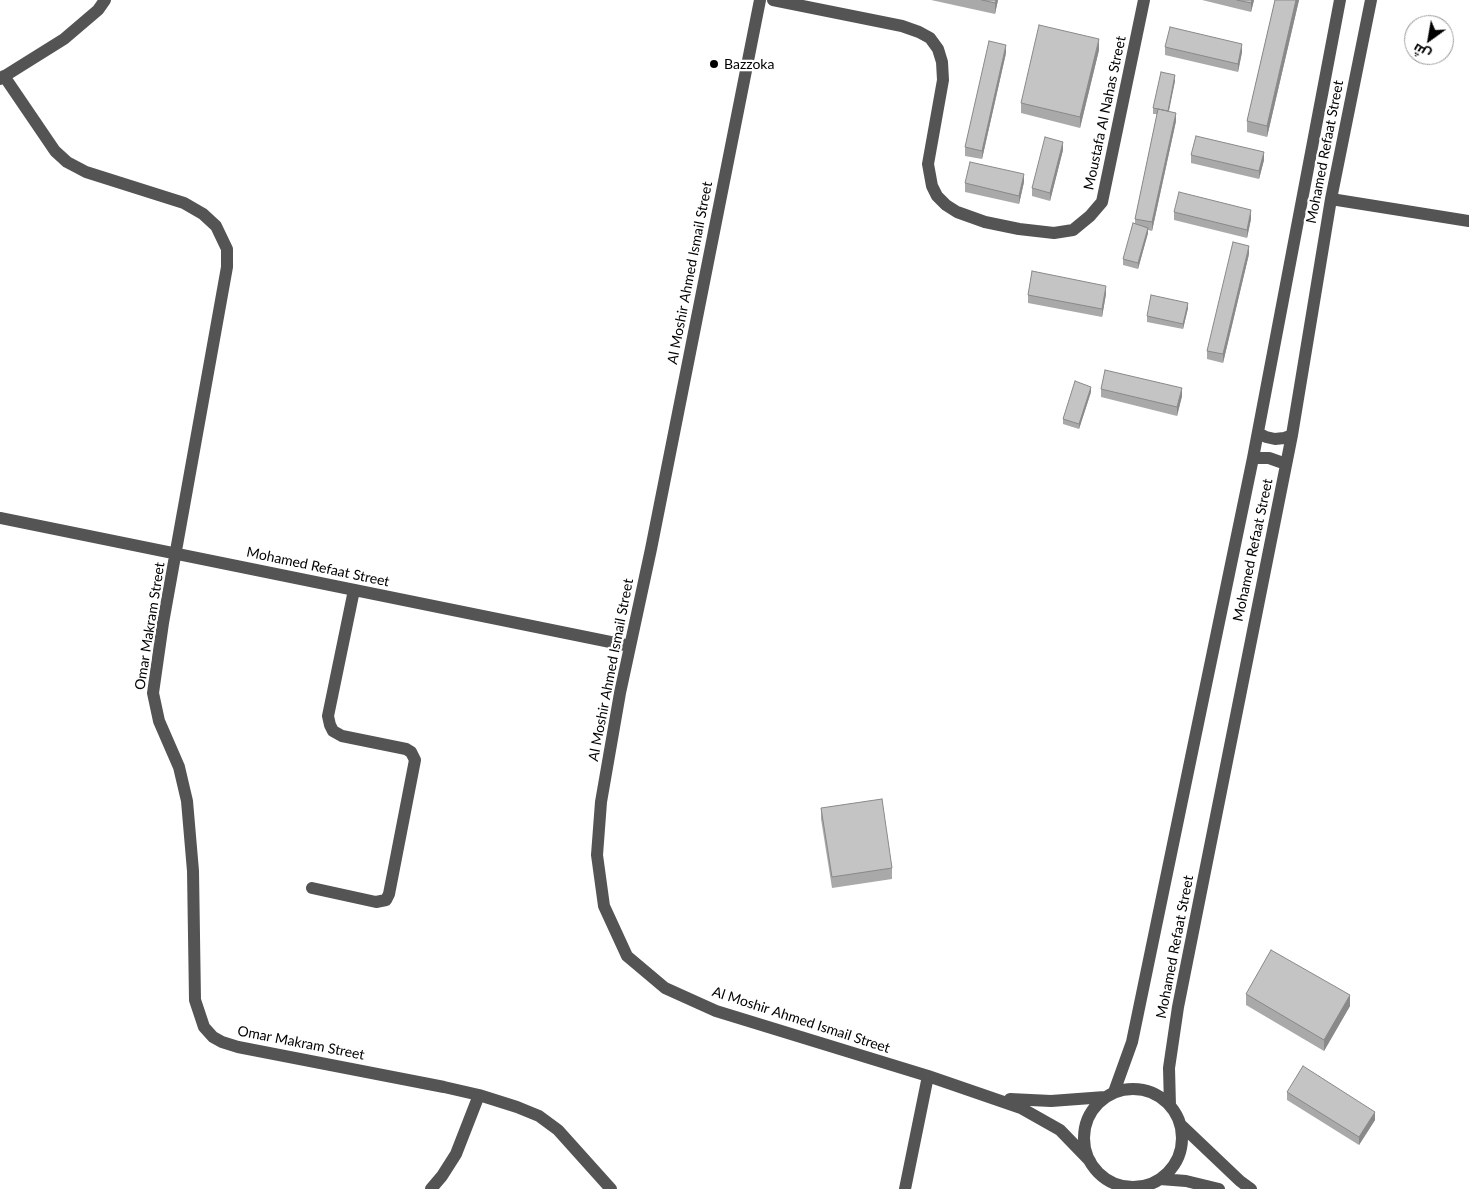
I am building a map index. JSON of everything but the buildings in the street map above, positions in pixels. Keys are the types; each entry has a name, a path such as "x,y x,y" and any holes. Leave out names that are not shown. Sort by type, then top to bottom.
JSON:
{"street":[{"path":"2,77 64,39 98,10 105,0"},
{"name":"Al Moshir Ahmed Ismail Street","path":"760,0 651,548 620,693 601,802 597,856 604,906 627,956 666,988 716,1010 928,1076 1021,1108 1060,1130 1090,1161"},
{"name":"Moustafa Al Nahas Street","path":"773,0 902,26 930,38 938,49 942,62 943,80 928,164 932,186 938,196 946,205 957,212 986,222 1019,229 1054,233 1073,230 1090,216 1102,202 1144,0"},
{"name":"Mohamed Refaat Street","path":"1109,1095 1132,1042 1258,433 1340,0"},
{"name":"Mohamed Refaat Street","path":"1170,1106 1169,1068 1178,1006 1292,435 1331,199 1371,0"},
{"name":"Omar Makram Street","path":"2,77 55,151 67,162 86,172 184,203 203,214 216,226 227,249 227,267 163,623 153,693 159,722 179,766 187,802 193,871 195,1000 204,1027 213,1037 238,1047 479,1095 517,1107 539,1116 564,1137 611,1189"},
{"path":"1331,199 1469,221"},
{"path":"1258,433 1266,438 1275,439 1292,435"},
{"path":"1253,458 1269,458 1286,464"},
{"name":"Mohamed Refaat Street","path":"0,518 630,646"},
{"path":"312,888 376,902 386,900 390,894 416,760 412,752 406,749 342,736 333,731 330,725 328,716 354,590"},
{"path":"905,1189 928,1076"},
{"path":"1219,1189 1186,1181 1132,1187 1112,1182 1103,1183 1090,1161 1084,1142 1086,1121 1091,1112 1109,1095 1124,1089 1144,1090 1154,1093 1170,1106 1180,1124 1240,1181 1251,1189"},
{"path":"431,1189 456,1154 479,1095"},
{"name":"Al Moshir Ahmed Ismail Street","path":"992,1097 1051,1101 1109,1095"},
{"path":"1154,1184 1169,1172 1179,1154 1182,1144 1180,1124"}],"place":[{"name":"Bazzoka","path":"714,64"}]}
